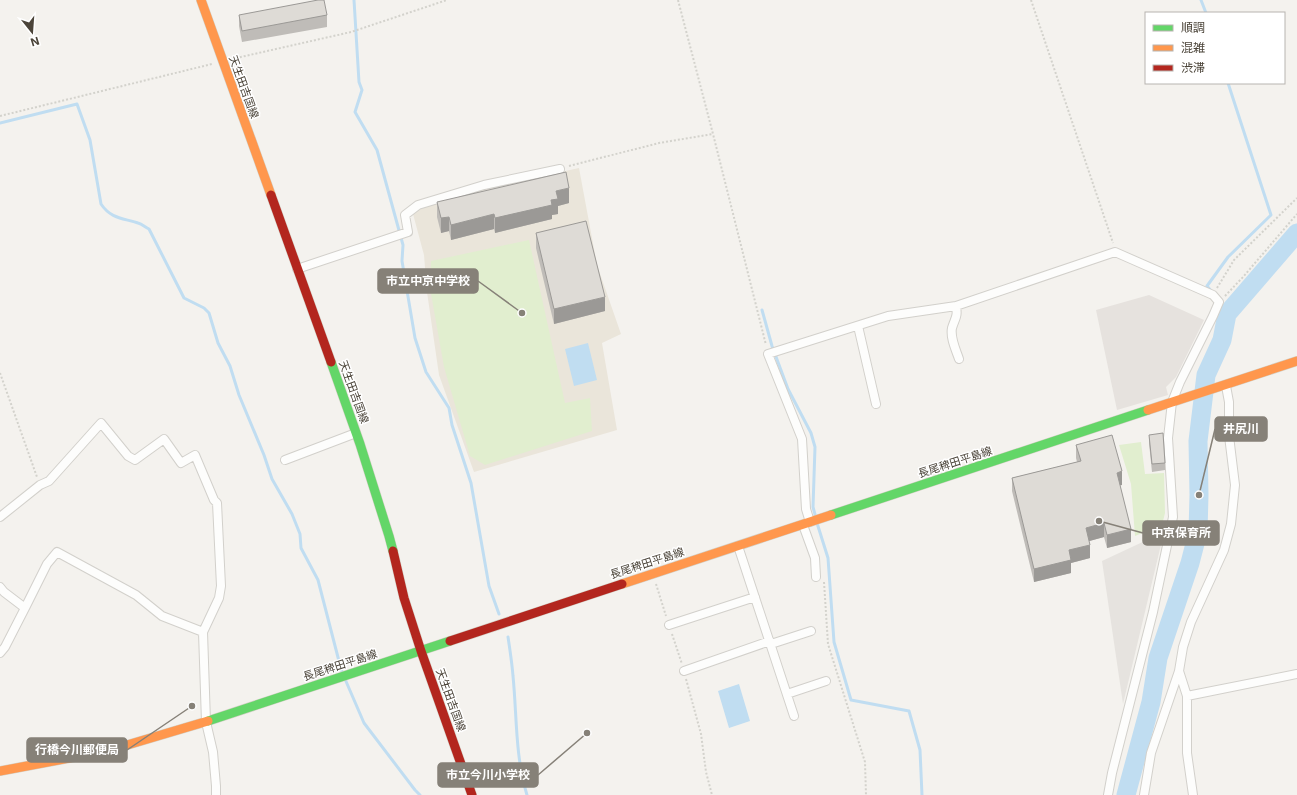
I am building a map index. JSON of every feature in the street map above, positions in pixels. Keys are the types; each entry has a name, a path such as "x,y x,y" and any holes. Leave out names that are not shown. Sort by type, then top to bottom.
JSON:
{"main road":[{"name":"天生田吉国線","path":"202,0 222,61 356,432 389,536 404,598 420,651 472,795"},
{"name":"長尾稗田平島線","path":"0,771 107,751 206,722 1297,361"}],"street":[{"path":"297,269 408,232 405,215 418,204 484,185 560,168"},
{"path":"820,579 806,523 802,439 768,354 888,316 956,306 1116,252 1213,295 1219,302 1180,382 1175,401 1168,438 1173,517 1153,612 1112,773 1108,795"},
{"path":"956,306 958,315 952,329 953,340 959,359"},
{"path":"858,326 876,404"},
{"path":"1144,795 1151,753 1179,671 1191,622 1224,550 1231,524 1235,485 1229,436 1229,402 1223,386"},
{"path":"0,517 40,485 49,480 101,423 128,456 135,460 164,439 181,463 195,455 214,500 217,503 221,586 219,598 203,632 206,722 213,752 216,795"},
{"path":"285,460 356,432"},
{"path":"738,546 794,716"},
{"path":"0,653 5,647 47,564 57,552 136,595 162,616 203,632"},
{"path":"0,586 4,592 25,608"},
{"path":"669,625 755,597"},
{"path":"684,671 811,631"},
{"path":"1179,671 1187,696 1187,753 1193,795"},
{"path":"1187,696 1297,674"},
{"path":"787,694 826,681"}],"path":[{"path":"0,116 222,61 351,32 447,0"},
{"path":"678,0 768,354"},
{"path":"1031,0 1116,252"},
{"path":"560,168 659,143 713,134"},
{"path":"1213,295 1234,260 1297,198"},
{"path":"1219,302 1243,277 1297,214"},
{"path":"0,373 40,485"},
{"path":"652,574 684,671 701,734 706,772 712,795"},
{"path":"820,579 828,644 865,762 866,795"}],"shaded area":[{"path":"579,168 597,265 621,334 602,343 617,430 474,472 439,375 427,292 424,255 413,214 415,210 485,189"},
{"path":"1149,295 1204,320 1176,377 1166,387 1168,395 1117,410 1096,310"},
{"path":"1164,532 1123,704 1102,561"}],"green space":[{"path":"529,240 565,403 590,398 592,431 485,465 470,456 444,367 430,288 431,261"},
{"path":"1141,442 1145,474 1164,473 1165,513 1162,525 1135,536 1131,484 1119,445"}],"water":[{"path":"588,343 597,380 574,386 565,349"},
{"path":"739,684 750,721 729,728 718,691"}],"building":[{"path":"324,0 327,15 242,31 239,15"},
{"path":"566,172 569,188 556,191 558,199 551,200 552,205 495,218 494,214 451,225 449,217 441,218 437,202"},
{"path":"586,221 605,297 554,309 536,233"},
{"path":"1163,433 1165,463 1152,464 1149,435"},
{"path":"1112,435 1122,471 1117,473 1131,529 1107,535 1104,523 1086,528 1090,545 1069,550 1071,560 1034,569 1012,478 1081,461 1076,445"}],"waterway":[{"path":"354,0 359,82 362,90 355,112 377,150 403,245 402,261 415,338 426,372 449,408 452,425 471,483 489,586 499,614"},
{"path":"1201,0 1206,12"},
{"path":"1212,292 1207,286 1228,257 1271,215 1228,84"},
{"path":"0,123 77,104 90,140 101,204 109,213 122,219 139,223 149,229 184,298 204,308 209,313 218,343 230,366 239,395 264,455 272,479 292,514 300,534 301,548 318,580 343,674"},
{"path":"1126,795 1151,702 1158,658 1190,563 1198,532 1198,441 1206,375 1222,340 1227,314 1297,233"},
{"path":"1219,303 1227,314"},
{"path":"762,310 772,346 788,389 811,433 815,447 813,507 816,518"},
{"path":"817,523 828,558 834,642 851,700 909,711 920,750 922,795"},
{"path":"508,637 513,671 518,751 527,795"},
{"path":"345,679 364,723 420,795"}],"traffic: fast":[{"path":"331,362 360,444 393,551"},
{"path":"831,515 1148,410"},
{"path":"208,721 450,641"}],"traffic: slow":[{"path":"201,0 271,195"},
{"path":"1148,410 1297,361"},
{"path":"622,584 831,515"},
{"path":"0,771 107,751 208,721"}],"traffic: jam":[{"path":"271,195 331,362"},
{"path":"393,551 404,598 421,651 472,795"},
{"path":"450,641 622,584"}],"place":[{"name":"市立中京中学校","path":"522,313"},
{"name":"井尻川","path":"1199,495"},
{"name":"中京保育所","path":"1099,521"},
{"name":"行橋今川郵便局","path":"192,706"},
{"name":"市立今川小学校","path":"587,733"}]}
